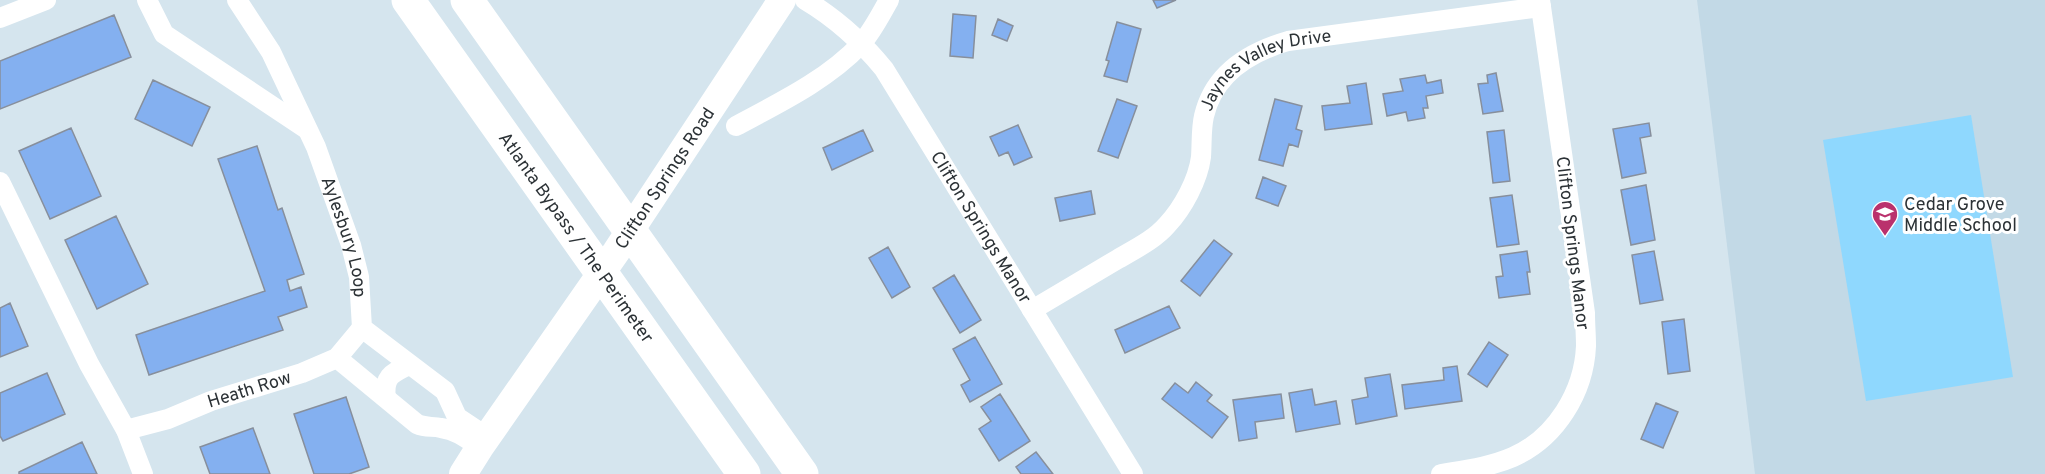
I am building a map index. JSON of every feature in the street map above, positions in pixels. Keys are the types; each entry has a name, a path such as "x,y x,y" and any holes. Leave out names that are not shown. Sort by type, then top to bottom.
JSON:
{"highway":[{"name":"Atlanta Bypass / The Perimeter","path":"408,0 744,474"},
{"path":"467,0 802,474"}],"street":[{"path":"0,18 46,0"},
{"path":"147,0 164,34 307,129"},
{"name":"Aylesbury Loop","path":"237,0 271,52 316,147 351,245 359,277 362,328"},
{"name":"Clifton Springs Road","path":"464,474 483,442 616,252 782,0"},
{"name":"Clifton Springs Manor","path":"805,0 828,13 862,43 884,69 1133,474"},
{"path":"736,126 822,77 862,43 889,0"},
{"name":"Clifton Springs Manor","path":"1441,474 1484,466 1514,456 1542,440 1566,412 1581,377 1586,347 1585,313 1540,3"},
{"name":"Jaynes Valley Drive","path":"1032,310 1149,240 1167,226 1182,205 1194,182 1201,160 1204,116 1209,101 1226,73 1246,58 1265,48 1288,41 1540,3"},
{"path":"0,182 89,364 126,430 143,474"},
{"path":"362,328 444,391 457,417 483,442"},
{"name":"Heath Row","path":"126,430 168,419 211,401 302,373 337,358 362,328"},
{"path":"337,358 417,424 426,428 440,427 483,442"},
{"path":"386,398 384,388 390,376 393,372 409,365"}],"shaded area":[{"name":"Cedar Grove Middle School","path":"1697,0 2045,0 2045,474 1755,474"},
{"path":"1971,115 2013,377 1866,401 1823,140"}],"building":[{"path":"1153,0 1176,0 1157,8"},
{"path":"953,14 976,16 973,58 950,56"},
{"path":"114,15 131,57 0,109 0,61"},
{"path":"998,19 1013,26 1007,41 992,35"},
{"path":"1117,22 1141,29 1127,82 1104,76 1109,61 1106,60"},
{"path":"1496,73 1503,111 1483,114 1478,84 1488,83 1487,75"},
{"path":"1425,75 1427,83 1441,80 1443,93 1426,96 1428,108 1423,108 1425,118 1408,121 1406,112 1387,116 1383,94 1403,91 1400,79"},
{"path":"153,80 210,107 192,146 135,119"},
{"path":"1366,83 1372,124 1325,130 1322,106 1350,103 1347,86"},
{"path":"1117,99 1137,106 1118,158 1098,151"},
{"path":"1275,99 1302,106 1296,129 1302,131 1298,147 1289,144 1283,166 1259,160"},
{"path":"1649,123 1651,136 1640,138 1646,173 1622,178 1613,129"},
{"path":"1018,125 1032,157 1014,165 1008,152 999,156 990,137"},
{"path":"71,128 101,196 50,219 19,151"},
{"path":"863,130 873,151 832,170 823,148"},
{"path":"1504,130 1510,181 1493,183 1487,132"},
{"path":"257,146 278,210 282,208 304,274 287,280 290,291 301,287 307,307 278,317 283,330 149,375 136,335 265,291 218,159"},
{"path":"1263,177 1286,186 1278,206 1256,198"},
{"path":"1646,185 1655,240 1631,245 1621,190"},
{"path":"1091,191 1095,214 1060,221 1055,198"},
{"path":"1512,195 1519,244 1497,247 1490,198"},
{"path":"116,216 148,284 97,309 65,240"},
{"path":"1214,240 1232,254 1200,296 1181,281"},
{"path":"888,247 910,287 892,298 869,258"},
{"path":"1527,251 1530,294 1499,298 1496,277 1503,276 1500,255"},
{"path":"1654,251 1663,300 1640,304 1632,255"},
{"path":"954,275 981,320 960,333 933,288"},
{"path":"10,303 28,346 0,357 0,308"},
{"path":"1169,306 1180,328 1125,353 1115,330"},
{"path":"1684,319 1690,371 1668,374 1662,322"},
{"path":"975,337 1002,384 970,402 961,385 970,380 953,349"},
{"path":"1489,342 1508,355 1487,387 1468,374"},
{"path":"1457,366 1462,401 1405,409 1402,385 1444,380 1443,368"},
{"path":"47,373 65,414 3,441 0,436 0,393"},
{"path":"1390,374 1397,416 1356,424 1352,400 1368,397 1365,378"},
{"path":"1196,382 1212,395 1207,401 1228,417 1212,438 1162,399 1175,383 1188,393"},
{"path":"1312,389 1315,405 1336,401 1340,424 1296,432 1289,393"},
{"path":"1000,394 1030,441 999,461 979,429 991,421 981,407"},
{"path":"1281,394 1284,418 1255,422 1257,438 1239,441 1233,400"},
{"path":"346,397 369,467 349,474 314,474 294,414"},
{"path":"1656,403 1678,412 1663,448 1641,439"},
{"path":"253,428 270,474 210,474 200,447"},
{"path":"82,442 97,474 19,474 19,472"},
{"path":"1036,452 1053,474 1021,474 1016,467"}],"place":[{"name":"Cedar Grove Middle School","path":"1885,237"}]}
